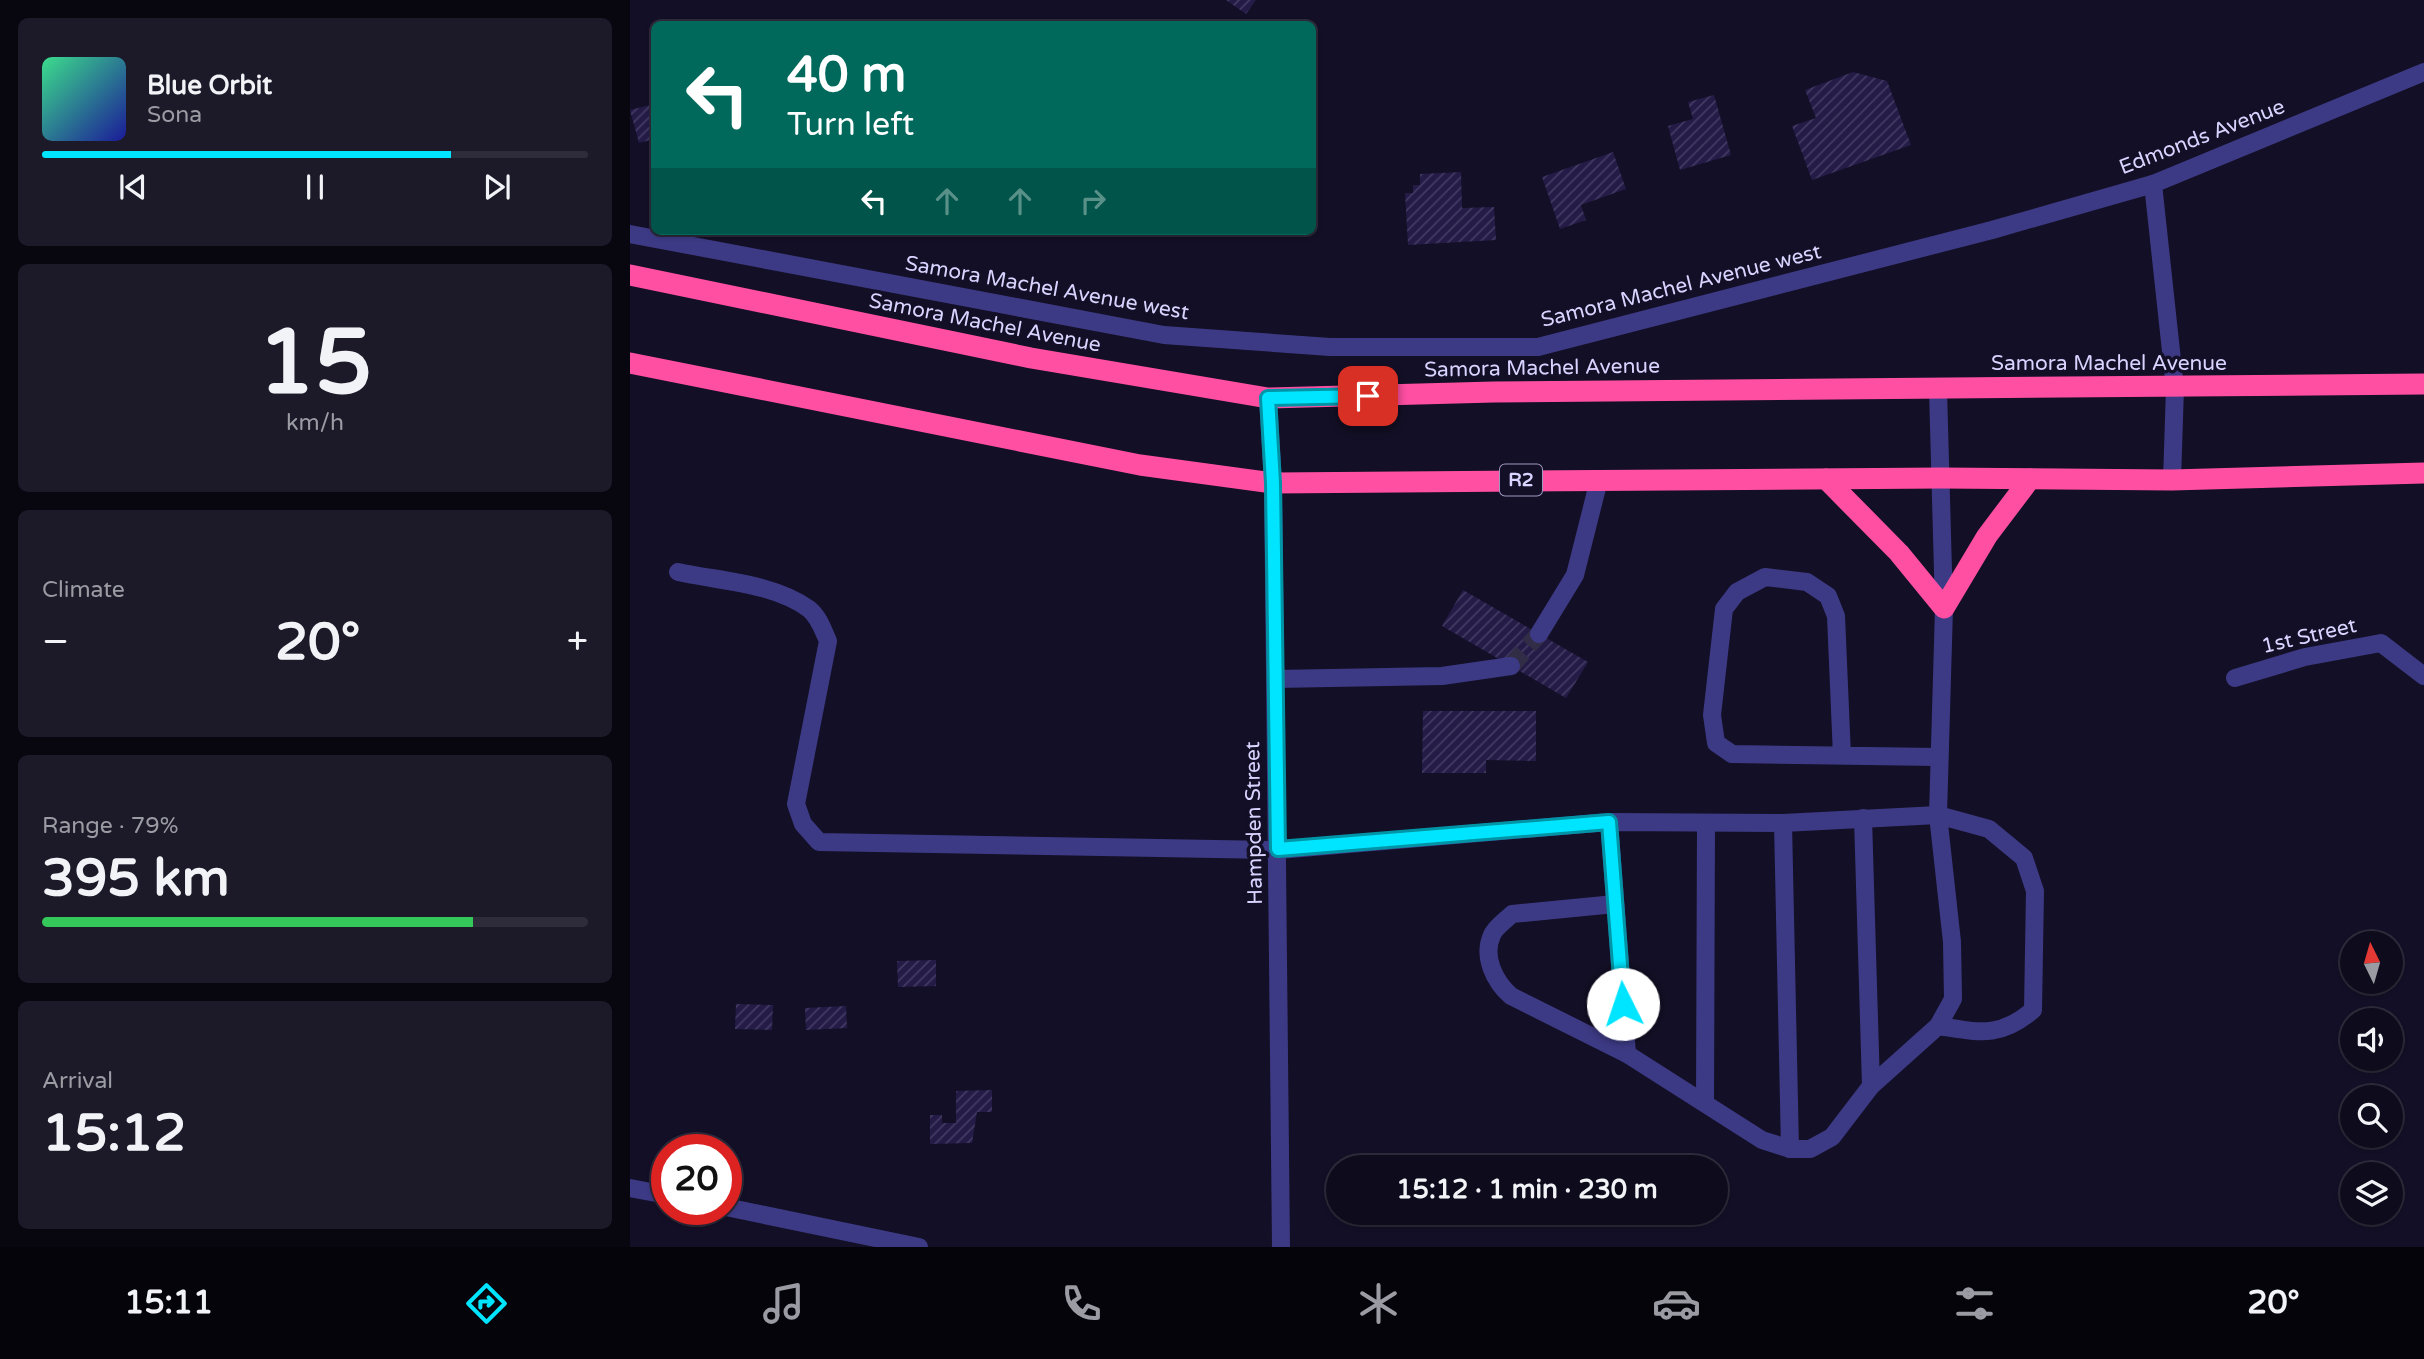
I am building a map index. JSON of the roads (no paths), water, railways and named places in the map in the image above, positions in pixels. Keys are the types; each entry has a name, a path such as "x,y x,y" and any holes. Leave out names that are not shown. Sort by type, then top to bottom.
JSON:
{"highway":[{"name":"Samora Machel Avenue","path":"630,275 1031,358 1268,398 1494,392 2424,384"},
{"name":"R2","path":"630,363 1140,464 1273,483 1941,478 2172,480 2424,473"},
{"path":"1826,479 1899,553 1944,608 1987,536 2030,479"}],"street":[{"name":"Edmonds Avenue","path":"1992,230 2152,184 2424,72"},
{"path":"2152,184 2175,388 2172,480"},
{"name":"Samora Machel Avenue west","path":"630,234 1164,335 1330,347 1538,347 1992,230"},
{"path":"1615,904 1512,914 1492,934 1489,960 1498,985 1511,996 1627,1054 1762,1140 1790,1149 1810,1149 1832,1137 1871,1086 1938,1026 1953,999 1952,942 1938,815 1937,757 1944,608 1938,389"},
{"name":"Hampden Street","path":"1268,398 1273,483 1281,1247"},
{"path":"1539,634 1575,575 1599,480"},
{"path":"678,572 783,594 810,610 821,624 828,641 796,804 803,824 819,842 1278,849 1609,822 1783,823 1938,815 1989,829 2024,858 2035,891 2033,1010 2020,1021 1991,1034 1938,1026"},
{"path":"1842,756 1836,616 1828,596 1807,582 1765,577 1737,592 1724,610 1712,715 1716,743 1732,754 1842,756 1937,757"},
{"name":"1st Street","path":"2235,678 2305,657 2381,643 2424,676"},
{"path":"1275,679 1442,676 1511,666"},
{"path":"1863,818 1871,1086"},
{"path":"1609,822 1627,1054"},
{"path":"1705,1103 1706,822"},
{"path":"1783,823 1790,1149"},
{"path":"630,1188 651,1192"},
{"path":"742,1211 919,1247"}],"tunnel":[{"path":"1511,666 1539,634"}]}
